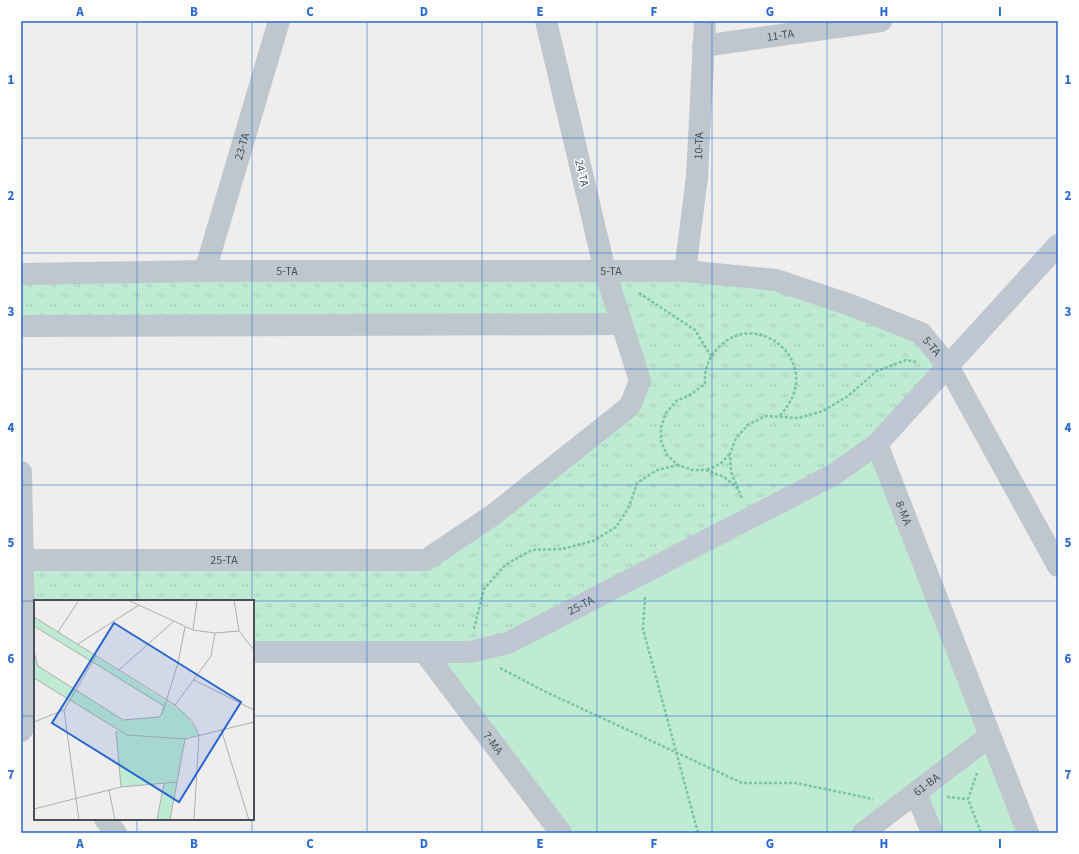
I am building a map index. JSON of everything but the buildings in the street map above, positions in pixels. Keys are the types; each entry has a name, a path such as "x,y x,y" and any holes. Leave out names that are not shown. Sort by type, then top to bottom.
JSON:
{"street":[{"name":"23-ТА","path":"205,271 279,21"},
{"name":"24-ТА","path":"546,21 605,271 621,324"},
{"name":"10-ТА","path":"685,271 697,177 705,21"},
{"name":"11-ТА","path":"703,46 881,21"},
{"path":"877,444 1058,246"},
{"name":"5-ТА","path":"21,274 205,271 685,271 776,280 853,306 921,333 948,366 1058,566"},
{"path":"21,326 621,324"},
{"name":"25-ТА","path":"22,560 426,560 493,515 630,406 640,380 632,352 621,324"},
{"name":"25-ТА","path":"254,652 470,652 508,643 834,475 877,444"},
{"name":"8-МА","path":"877,444 1028,833"},
{"path":"21,472 22,560 27,650 27,730"},
{"name":"7-МА","path":"424,653 561,833"},
{"name":"61-ВА","path":"863,833 990,736"},
{"path":"916,792 932,833"},
{"path":"106,820 116,833"}],"path":[{"path":"638,292 695,330 711,356"},
{"path":"738,489 724,476 706,470 692,470 678,465 667,455 661,441 661,427 666,413 676,401 690,395 705,384 704,373 711,356 724,342 741,335 759,334 776,341 789,354 796,371 796,389 789,406 779,416"},
{"path":"752,517 731,472 730,454 736,438 749,424 766,416 798,418 823,411 848,396 877,370 906,360 948,366"},
{"path":"706,470 720,464 730,454"},
{"path":"678,465 657,470 638,483 629,507 616,527 593,541 562,549 532,550 505,565 484,589 476,618 470,652 546,692 742,783 796,783 875,799"},
{"path":"646,572 643,629 698,833"},
{"path":"978,771 968,799 981,833"},
{"path":"916,792 968,799"}],"green space":[{"path":"21,274 776,280 921,333 948,366 877,444 508,643 254,652 254,600 34,600 34,644 21,560 426,560 630,406 640,380 621,324 21,326"},
{"path":"877,444 1028,833 932,833 916,793 863,833 561,833 425,653"}]}
